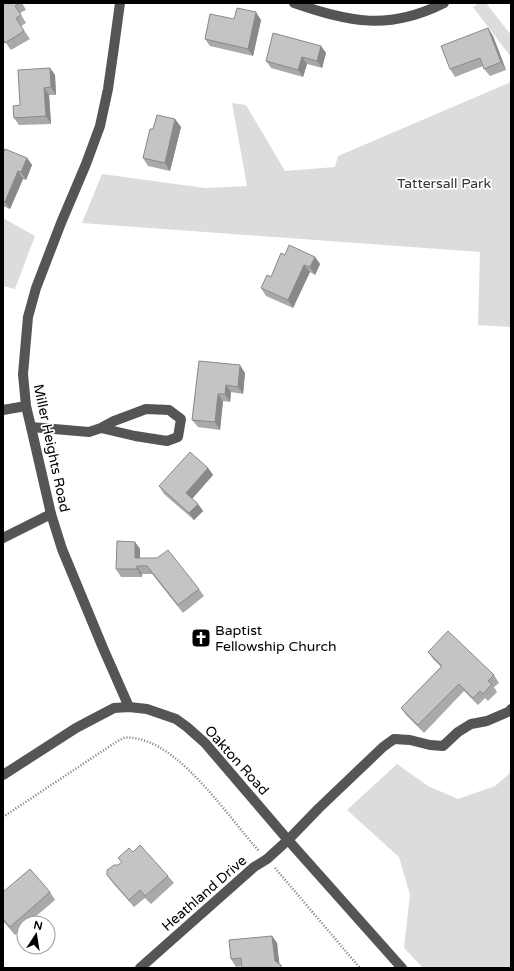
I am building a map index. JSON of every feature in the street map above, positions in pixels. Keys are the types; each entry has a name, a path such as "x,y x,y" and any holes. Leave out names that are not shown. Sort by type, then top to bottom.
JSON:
{"street":[{"name":"Miller Heights Road","path":"120,3 114,54 100,126 36,288 28,317 23,374 26,406 51,514 62,549 129,706"},
{"path":"294,3 349,19 386,21 413,16 444,3"},
{"path":"3,410 26,406"},
{"path":"31,427 89,432 146,409 169,410 181,419 178,437 167,441 135,436 101,428"},
{"path":"3,538 51,514"},
{"name":"Oakton Road","path":"3,775 76,728 114,708 129,706 147,709 176,719 205,743 288,840 402,968"},
{"name":"Heathland Drive","path":"140,968 248,872 288,840 365,763 394,739 410,740 430,746 443,746 458,732 471,724 487,721 510,711 511,709"}],"path":[{"path":"3,817 124,738 143,740 166,751 179,761 205,787 360,968"}],"green space":[{"path":"479,3 486,3 511,35 511,57 473,7"},
{"name":"Tattersall Park","path":"511,82 511,327 478,325 480,252 82,223 102,174 205,188 247,186 232,103 246,105 285,171 335,167 338,156"},
{"path":"3,218 35,236 15,289 3,286"},
{"path":"397,764 428,786 458,799 495,786 511,772 511,968 423,968 404,948 410,895 399,857 347,810"}],"building":[{"path":"3,3 20,3 15,6 21,15 16,18 24,31 5,43 3,39"},
{"path":"237,8 256,12 248,49 205,39 210,14 234,19"},
{"path":"488,28 501,62 484,69 480,58 450,69 441,46"},
{"path":"273,33 321,46 317,61 302,57 298,70 266,61"},
{"path":"50,68 51,87 44,88 46,116 14,118 13,106 20,105 18,70"},
{"path":"157,115 175,119 165,163 143,158 150,129 153,129"},
{"path":"5,149 27,158 21,172 18,171 5,202 3,201 3,154"},
{"path":"289,245 315,257 310,267 304,265 288,300 261,288 267,275 271,277 281,253 285,255"},
{"path":"199,361 240,365 238,387 226,385 225,394 218,394 215,422 192,420"},
{"path":"190,452 208,468 186,493 198,504 189,513 159,486"},
{"path":"117,541 135,542 135,558 157,558 168,550 199,589 178,605 147,566 137,566 137,569 116,569"},
{"path":"448,631 494,675 488,681 492,684 483,694 480,691 473,698 459,684 418,725 401,708 442,666 428,652"},
{"path":"140,845 168,876 145,896 140,890 129,900 107,875 107,870 122,862 118,858 129,848 133,852"},
{"path":"30,869 50,892 24,915 16,915 16,922 10,927 3,919 3,892"},
{"path":"272,936 275,961 281,965 281,968 242,968 241,958 231,959 229,940"}],"place":[{"name":"Baptist Fellowship Church","path":"201,638"}]}
